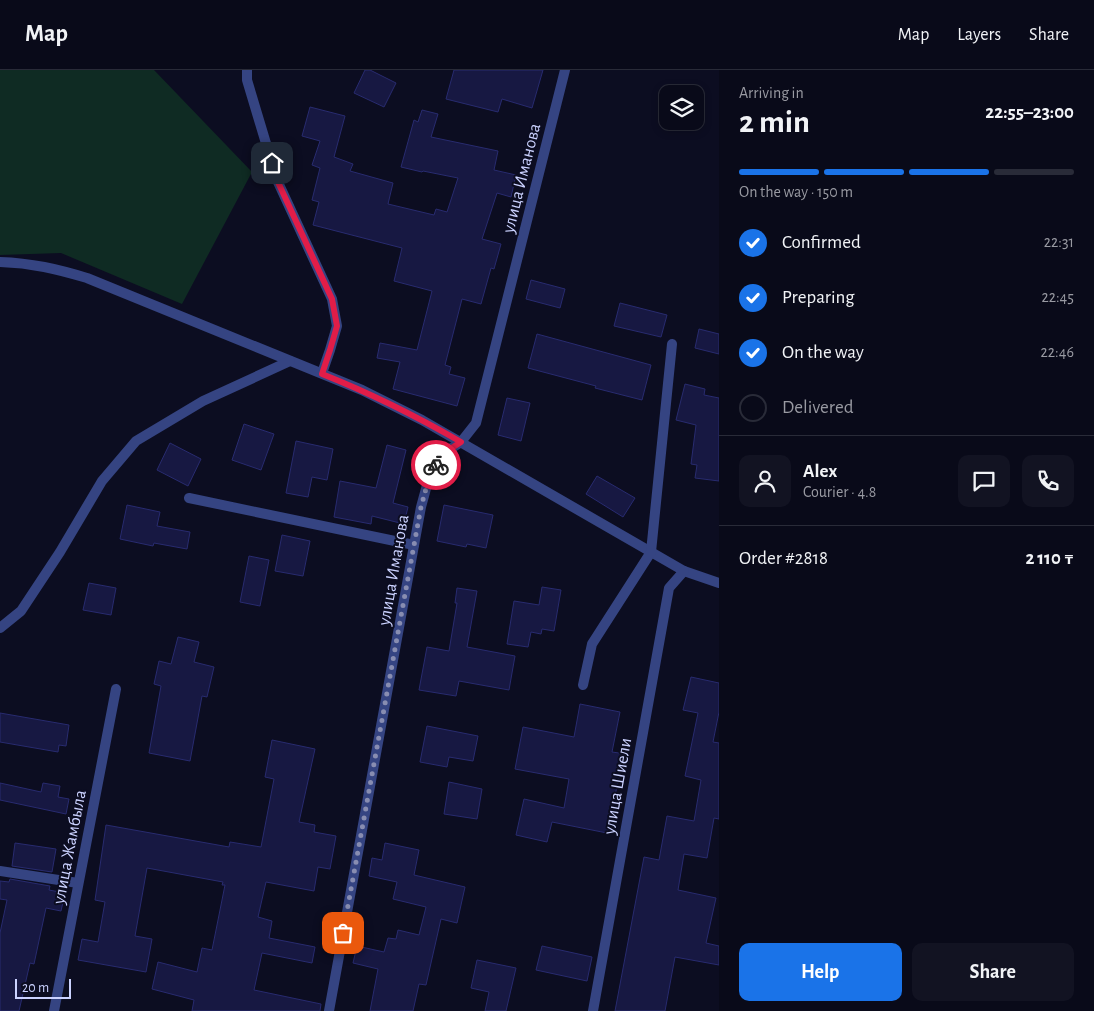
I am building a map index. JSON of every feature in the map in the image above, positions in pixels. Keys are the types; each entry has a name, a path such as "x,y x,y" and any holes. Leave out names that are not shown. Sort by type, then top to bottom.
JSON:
{"street":[{"path":"247,70 247,80 277,180 332,299 337,326 322,374"},
{"name":"улица Иманова","path":"329,1011 421,507 430,474 444,453 461,442 476,423 565,70"},
{"path":"0,262 27,263 87,278 379,398 461,442 684,571 719,583"},
{"path":"583,685 592,644 651,552 672,344"},
{"path":"0,628 21,611 60,552 102,481 136,441 203,401 290,361"},
{"path":"189,498 414,545"},
{"name":"улица Шиели","path":"593,1011 669,588 684,571"},
{"name":"улица Жамбыла","path":"54,1011 116,689"},
{"path":"0,871 78,883"}],"green space":[{"path":"0,70 154,70 252,172 182,304 61,253 0,255"}],"building":[{"path":"365,70 370,70 396,83 384,107 354,93"},
{"path":"454,70 543,70 532,108 502,99 498,112 446,99"},
{"path":"310,107 345,116 334,157 353,164 350,171 393,183 388,204 434,215 436,209 447,212 458,178 401,167 414,120 418,122 422,110 438,114 431,137 498,151 494,170 516,175 511,197 497,193 482,239 501,244 494,269 491,268 481,304 462,299 445,365 451,367 449,374 465,378 457,406 393,389 400,362 377,358 380,343 417,350 432,291 394,281 402,248 313,225 319,202 312,200 320,168 312,165 320,141 302,136"},
{"path":"531,280 565,289 560,308 526,299"},
{"path":"620,303 667,315 661,337 614,326"},
{"path":"699,329 719,334 719,354 695,348"},
{"path":"537,334 651,365 642,400 528,368"},
{"path":"685,384 705,389 704,395 719,398 719,481 695,478 697,465 691,464 696,425 676,420"},
{"path":"507,398 530,403 521,441 498,435"},
{"path":"244,424 274,434 261,470 232,460"},
{"path":"296,441 333,449 327,480 312,477 308,497 286,493"},
{"path":"170,443 201,459 188,486 157,470"},
{"path":"387,445 406,450 393,503 408,507 404,524 372,516 371,524 334,517 340,481 376,488"},
{"path":"597,476 635,498 623,517 586,494"},
{"path":"127,505 160,512 157,526 190,532 187,549 154,543 153,546 120,539"},
{"path":"444,505 493,515 486,548 467,544 466,547 437,541"},
{"path":"282,535 310,541 303,576 275,571"},
{"path":"249,556 269,560 260,606 240,602"},
{"path":"89,583 116,588 111,615 83,610"},
{"path":"542,587 561,590 554,631 542,629 541,634 531,632 528,647 507,644 514,601 539,605"},
{"path":"457,588 477,591 467,647 515,656 509,690 459,681 456,696 419,690 427,647 449,651 457,603 455,603"},
{"path":"178,637 199,642 194,662 214,667 207,697 202,696 190,761 149,753 161,686 154,684 159,661 171,664"},
{"path":"691,677 719,683 719,712 713,742 719,743 719,819 714,818 707,858 684,854 678,890 716,898 706,943 719,946 719,965 675,957 665,1011 615,1011 644,857 659,860 667,816 694,821 701,780 685,776 698,713 683,710"},
{"path":"580,704 620,712 612,752 626,754 607,833 552,822 547,842 516,835 524,799 564,808 569,779 515,769 523,727 574,737"},
{"path":"0,713 69,725 66,746 59,745 58,752 0,742"},
{"path":"427,726 478,736 473,761 449,757 447,767 420,762"},
{"path":"272,740 315,749 299,822 315,825 314,832 336,836 330,869 318,867 314,891 266,882 258,917 272,921 269,938 315,947 312,963 262,953 254,990 321,1004 320,1011 192,1011 194,1000 152,989 158,962 197,972 202,948 212,950 225,885 222,885 223,882 147,868 135,936 152,939 146,972 78,960 82,939 98,942 105,902 95,900 106,825 229,847 230,842 261,847 274,779 265,777"},
{"path":"449,782 482,789 477,819 444,814"},
{"path":"0,783 41,792 43,783 60,786 58,797 69,799 66,814 0,800"},
{"path":"15,843 56,849 52,872 12,866"},
{"path":"385,843 419,850 414,875 465,887 457,923 441,919 426,985 419,984 413,1011 370,1011 378,969 353,963 357,946 384,952 388,938 396,939 398,930 419,935 426,907 393,899 397,882 369,876 372,858 382,860"},
{"path":"10,879 50,886 49,890 65,893 61,911 46,908 34,964 30,963 19,1011 0,1011 0,933 7,900 0,899 0,881 9,882"},
{"path":"542,946 592,957 587,981 536,970"},
{"path":"477,960 516,968 506,1011 485,1011 489,992 471,988"}],"way so far":[{"path":"343,933 421,507 430,474 436,465"}],"route":[{"path":"272,163 277,180 332,299 337,326 322,374 362,390 461,442 444,453 436,465"}]}
